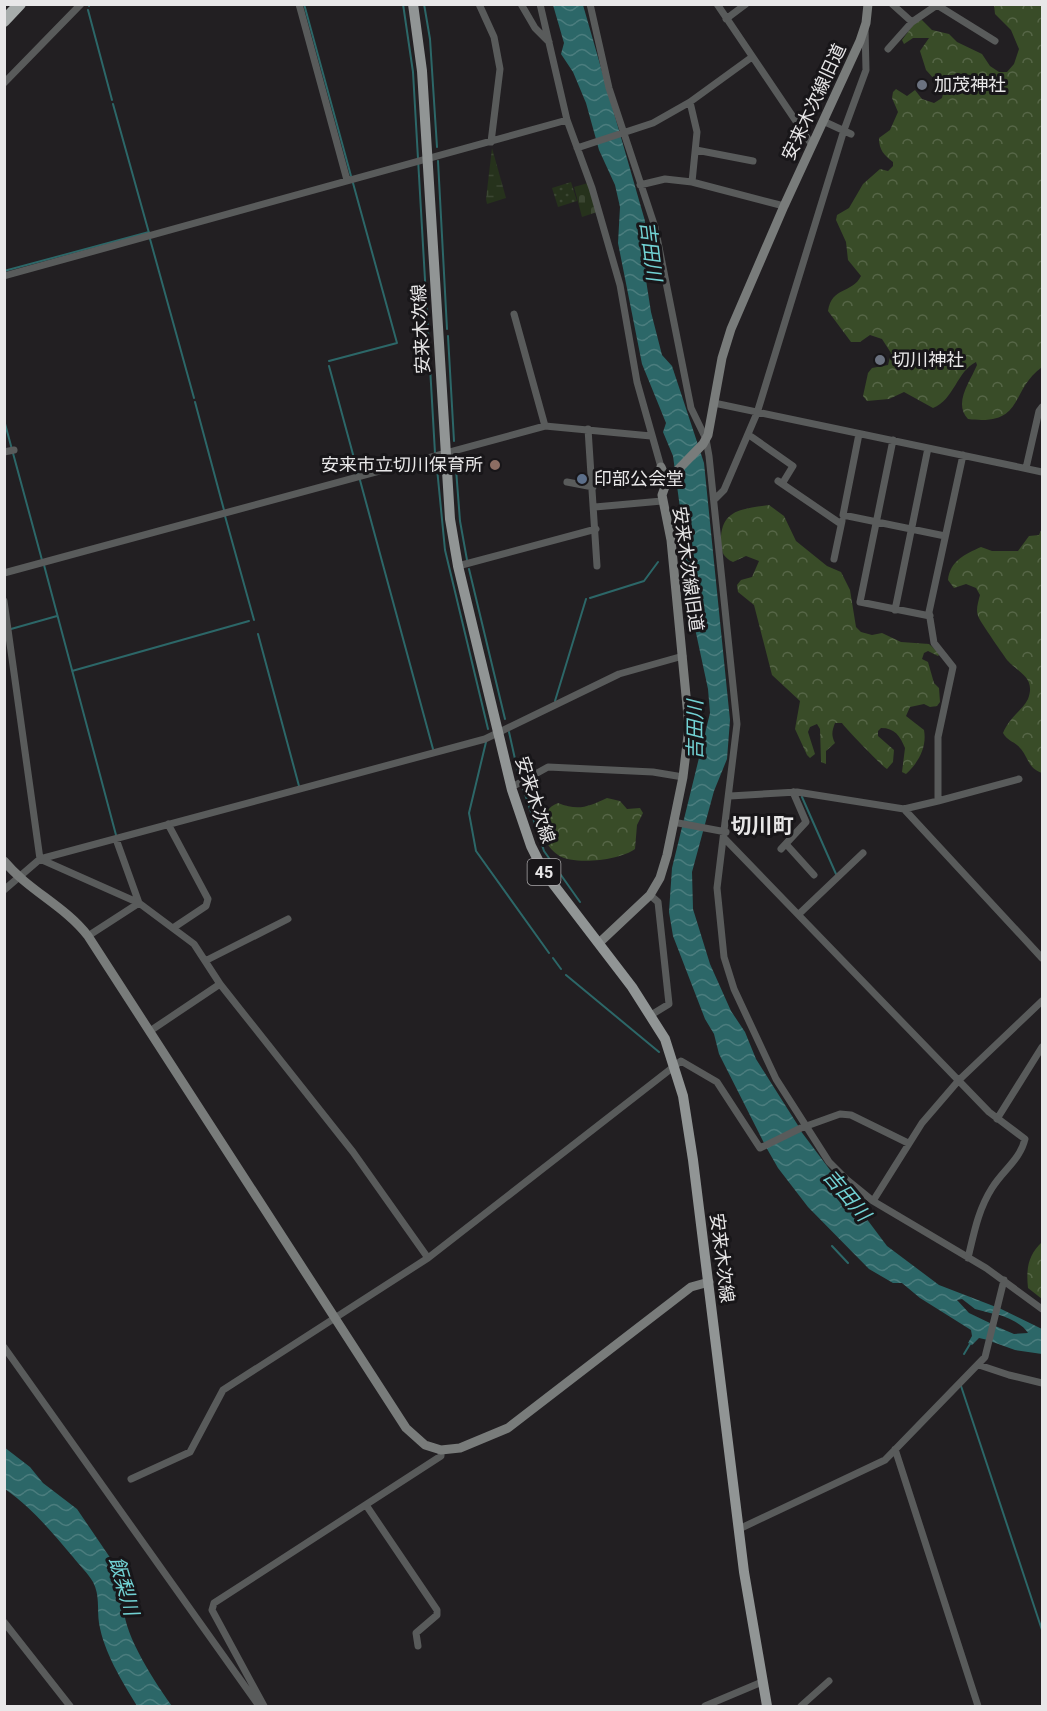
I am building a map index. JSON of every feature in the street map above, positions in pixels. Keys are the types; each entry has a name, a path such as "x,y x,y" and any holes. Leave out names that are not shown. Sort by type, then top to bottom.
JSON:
{"highway":[{"path":"4,14 14,4"},
{"path":"4,21 20,4"}],"main road":[{"name":"安来木次線","path":"413,4 423,71 445,453 450,519 458,566 521,820 544,872 651,1015 675,1065 683,1096 709,1282 739,1529 767,1707"}],"street":[{"path":"4,83 81,4"},
{"path":"299,4 347,180"},
{"path":"479,4 494,37 500,69 491,142"},
{"path":"521,4 535,28 549,42"},
{"path":"540,4 567,120 579,147 620,285 638,382 651,436 661,467 668,480 704,442"},
{"path":"590,4 609,88 655,227 691,408 704,442 714,500 737,724 717,888 724,957 734,989 776,1079 803,1128 829,1162 873,1201 1004,1280 1042,1309"},
{"path":"717,4 812,145"},
{"path":"726,19 746,4"},
{"name":"安来木次線旧道","path":"704,442 727,339 784,206 865,28 868,4"},
{"path":"892,4 912,22"},
{"path":"888,49 925,7 937,5 995,41"},
{"path":"714,500 724,490 757,413 847,132 866,70 865,28"},
{"path":"579,147 653,123 690,102 752,57"},
{"path":"690,102 697,132 692,182"},
{"path":"4,276 567,120"},
{"path":"823,121 847,132"},
{"path":"696,150 753,161"},
{"path":"640,185 665,179 692,182 784,206"},
{"path":"514,314 545,426"},
{"path":"714,403 1042,471"},
{"path":"1026,468 1039,411 1042,407"},
{"path":"4,573 545,426 651,436"},
{"path":"588,429 595,507 597,566"},
{"path":"834,559 859,434"},
{"path":"749,435 793,465 780,482 841,525"},
{"path":"893,440 860,602 930,616"},
{"path":"895,610 928,448"},
{"path":"4,452 14,450"},
{"path":"938,801 938,737 953,667 934,643 930,616 963,455"},
{"name":"安来木次線旧道","path":"599,943 650,895 663,870 676,822 683,777 689,727 671,540 662,501 668,480"},
{"path":"567,482 593,487"},
{"path":"595,507 662,501"},
{"path":"843,515 945,536"},
{"path":"458,566 596,529"},
{"path":"4,601 40,859"},
{"path":"4,890 40,859 498,733 619,674 683,656"},
{"path":"512,787 548,767 653,772 683,777"},
{"path":"730,796 793,792 904,809 1018,779"},
{"path":"793,792 806,822 783,847 814,875"},
{"path":"904,809 1042,958"},
{"path":"676,822 724,834 997,1119 1026,1140 1016,1160 1004,1171 982,1206 968,1258"},
{"path":"168,824 189,861 208,902 173,928"},
{"path":"116,838 139,903"},
{"path":"800,914 863,853"},
{"path":"40,859 139,903 192,941 220,984 360,1162 428,1258"},
{"path":"4,861 20,877 66,911 88,936 405,1428 424,1444 441,1450 460,1448 508,1428 691,1287 709,1282"},
{"path":"650,895 658,902 669,1004 651,1015"},
{"path":"88,936 139,903"},
{"path":"205,961 288,919"},
{"path":"150,1031 220,984"},
{"path":"873,1201 908,1143 959,1080 1042,1000"},
{"path":"997,1119 1042,1047"},
{"path":"131,1479 188,1453 223,1390 428,1258 675,1065 685,1061 717,1082 756,1145 764,1148 832,1116 851,1115 908,1143"},
{"path":"739,1529 883,1461 985,1357 1004,1280"},
{"path":"4,1347 259,1707"},
{"path":"979,1365 999,1373 1042,1383"},
{"path":"895,1449 978,1707"},
{"path":"264,1707 212,1610 214,1603 441,1456 441,1450"},
{"path":"366,1505 437,1610 437,1615 416,1633 418,1646"},
{"path":"4,1622 70,1707"},
{"path":"801,1707 830,1681"},
{"path":"705,1707 762,1682"}],"green space":[{"path":"994,5 1042,5 1042,367 1032,376 1008,412 986,420 968,419 962,406 964,392 977,365 976,362 964,372 946,399 933,408 904,392 889,399 867,401 863,396 868,373 872,368 888,365 891,353 882,339 870,335 860,342 851,342 828,311 834,298 853,286 861,276 848,260 846,242 836,220 837,215 849,208 863,184 880,169 888,171 893,166 893,162 881,149 879,138 890,130 898,112 892,98 893,92 896,89 907,96 915,90 922,99 934,103 942,98 944,90 926,70 920,51 929,38 913,38 904,44 902,40 916,21 922,20 932,30 949,34 957,42 982,54 990,66 999,72 1007,72 1014,64 1019,49 1011,30 995,14"},
{"path":"492,148 506,198 487,204 486,199"},
{"path":"571,182 577,201 558,207 552,188"},
{"path":"588,183 597,212 582,217 574,187"},
{"path":"769,505 784,516 796,541 827,566 841,572 850,590 856,627 861,632 872,635 882,633 901,642 929,644 940,654 938,656 928,651 924,653 922,659 928,662 934,683 939,688 940,702 937,706 930,707 924,704 910,707 906,716 924,730 925,736 918,759 906,774 902,772 905,748 899,736 886,728 878,731 878,736 894,750 893,762 887,769 842,723 835,723 832,733 835,743 826,751 826,764 821,762 820,729 817,724 810,727 808,732 815,754 810,758 807,755 795,729 800,701 772,675 754,605 738,592 737,585 741,580 752,577 759,561 746,556 733,562 725,557 721,546 724,523 729,517 742,510"},
{"path":"1042,528 1042,773 1034,769 1021,749 1003,733 1028,699 1030,686 1028,681 1008,661 980,621 977,610 980,595 976,588 966,584 954,588 948,580 955,563 969,552 981,547 992,551 1018,551 1029,536 1039,535"},
{"path":"607,798 620,801 627,809 640,808 643,813 637,825 635,849 609,859 586,861 566,858 552,850 547,843 543,828 543,820 551,807 558,803 571,807 583,807"},
{"path":"1042,1242 1042,1299 1028,1288 1027,1275 1031,1257"}],"water":[{"path":"553,5 583,5 645,221 646,280 662,355 672,366 704,463 730,720 727,759 714,791 692,872 693,909 710,964 731,1011 745,1032 756,1059 799,1127 765,1145 719,1054 714,1034 705,1019 673,936 669,912 672,868 710,713 708,689 693,619 689,583 682,570 682,523 673,456 663,432 666,423 642,364 618,243 620,207 615,185 599,150 586,103 573,72 561,54 564,43"},
{"name":"吉田川","path":"800,1130 887,1246 939,1285 996,1307 994,1314 975,1309 962,1299 957,1300 969,1313 992,1324 988,1340 979,1338 972,1345 968,1343 972,1336 971,1330 920,1298 902,1283 893,1283 869,1269 808,1207 778,1168 766,1147"},
{"path":"997,1307 1042,1329 1042,1354 1015,1350 990,1341 993,1325 1014,1334 1028,1333 1014,1321 995,1314"},
{"name":"飯梨川","path":"4,1447 30,1467 43,1483 77,1509 128,1584 124,1607 129,1631 142,1658 172,1706 137,1706 114,1666 101,1634 93,1582 41,1520 5,1489"}],"waterway":[{"path":"304,4 351,176"},
{"path":"403,4 413,72 435,453"},
{"path":"424,4 430,39 437,147"},
{"path":"88,10 112,100"},
{"path":"113,104 149,233"},
{"path":"438,161 447,329"},
{"path":"329,361 397,343 353,183"},
{"path":"4,271 149,232"},
{"path":"150,239 194,398"},
{"path":"448,336 454,441"},
{"path":"329,366 433,749"},
{"path":"195,402 224,510"},
{"path":"4,420 42,560"},
{"path":"455,456 460,521 467,560"},
{"path":"436,458 445,550 488,729"},
{"path":"225,516 254,620"},
{"path":"590,598 644,581 658,562"},
{"path":"44,565 116,835"},
{"path":"469,569 505,719"},
{"path":"555,701 586,599"},
{"path":"11,629 57,616"},
{"path":"72,671 249,621"},
{"path":"258,634 299,786"},
{"path":"509,732 519,777"},
{"path":"486,742 469,813 476,851 549,953"},
{"path":"522,785 544,851 580,902"},
{"path":"802,797 836,874"},
{"path":"553,958 561,969"},
{"path":"566,975 659,1052"},
{"path":"832,1246 848,1263"},
{"path":"964,1354 970,1344"},
{"path":"961,1386 1042,1630"}],"place":[{"name":"加茂神社","path":"922,85"},
{"name":"切川神社","path":"880,360"},
{"name":"安来市立切川保育所","path":"495,465"},
{"name":"印部公会堂","path":"582,479"}],"district":[{"name":"切川町","path":"762,826"}]}
